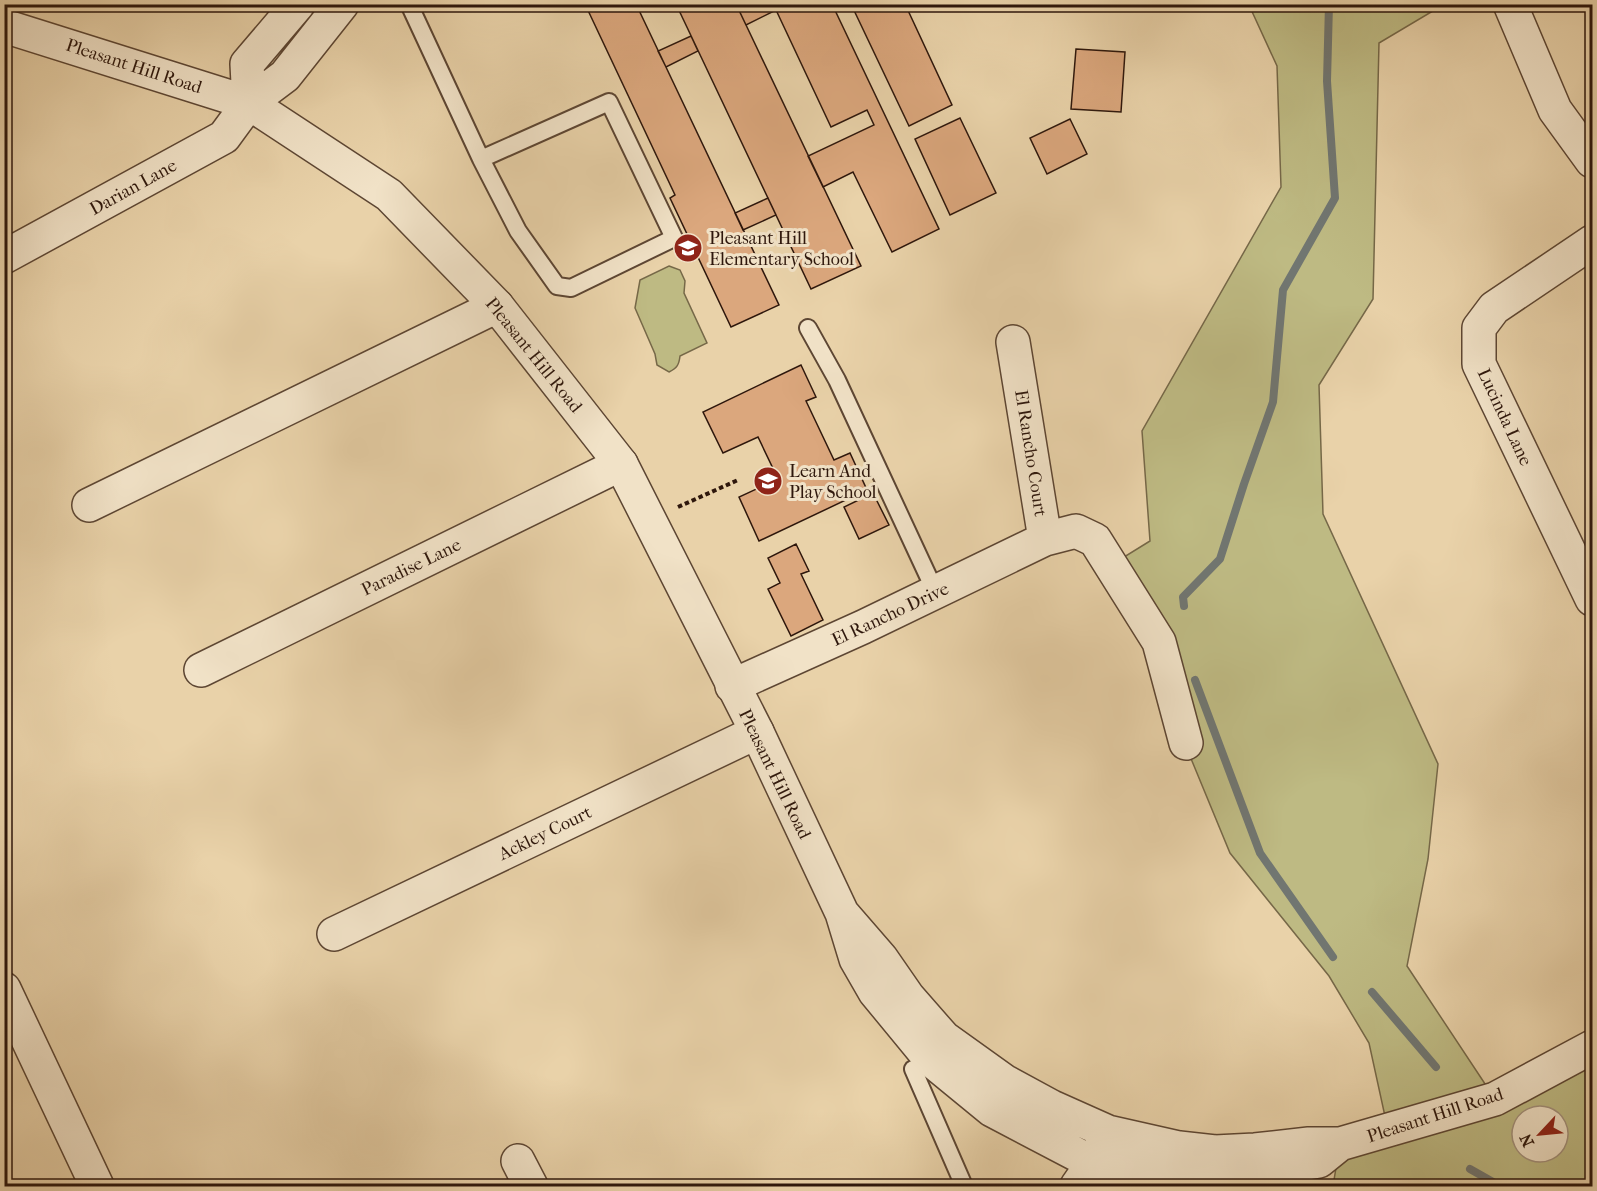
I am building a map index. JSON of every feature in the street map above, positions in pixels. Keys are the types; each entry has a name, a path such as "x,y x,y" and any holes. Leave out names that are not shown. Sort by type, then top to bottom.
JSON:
{"street":[{"path":"249,103 247,64 298,4"},
{"name":"Darian Lane","path":"4,257 224,137 249,103 285,76 342,4"},
{"path":"1510,4 1555,110 1593,161"},
{"name":"Pleasant Hill Road","path":"4,26 249,103 389,195 497,306 621,464 757,732 842,913 856,959 875,992 931,1060 992,1110 1085,1175 1177,1178 1239,1175 1319,1161 1340,1144"},
{"name":"Lucinda Lane","path":"1593,242 1494,308 1479,328 1479,364 1593,599"},
{"path":"90,505 497,306"},
{"name":"El Rancho Court","path":"1013,342 1046,539 1076,531 1095,540 1159,642 1185,743"},
{"name":"Paradise Lane","path":"201,670 621,464"},
{"name":"El Rancho Drive","path":"732,686 863,627 1046,539"},
{"name":"Ackley Court","path":"334,934 757,732"},
{"name":"Pleasant Hill Road","path":"842,913 881,958 908,997 944,1038 1004,1081 1052,1107 1108,1132 1179,1148 1209,1152 1309,1144 1340,1144 1495,1099 1593,1047"},
{"path":"4,989 97,1186"},
{"path":"1085,1175 1108,1132"}],"lane":[{"path":"409,4 481,159 518,231 557,286 571,288 674,238 609,102 481,159"},
{"path":"808,328 837,380 935,591"},
{"path":"913,1069 964,1186"}],"path":[{"path":"674,499 678,508 738,480"}],"shaded area":[{"path":"1249,5 1443,5 1379,43 1373,299 1319,385 1323,514 1438,764 1428,859 1407,966 1495,1099 1592,1047 1592,1186 1333,1186 1340,1144 1388,1130 1369,1043 1329,976 1230,853 1111,565 1150,541 1142,431 1281,187 1277,66"},
{"path":"669,266 680,270 685,281 684,293 707,343 680,356 677,366 669,372 657,365 655,354 635,308 640,280"}],"building":[{"path":"520,4 537,4 523,11"},
{"path":"585,4 636,4 779,305 731,327 670,198 675,195"},
{"path":"676,4 736,4 861,266 811,289"},
{"path":"736,4 832,4 939,229 892,252 853,172 823,187 808,156 874,125 867,110 831,127 776,10 746,25"},
{"path":"851,4 905,4 952,105 909,126"},
{"path":"691,36 698,51 666,67 658,51"},
{"path":"1076,49 1125,52 1121,112 1071,109"},
{"path":"960,118 996,193 950,215 915,139"},
{"path":"1070,119 1087,154 1047,174 1030,138"},
{"path":"768,198 776,215 743,230 735,213"},
{"path":"801,365 816,397 806,401 834,460 850,453 867,490 759,541 739,497 778,479 758,437 723,453 703,412"},
{"path":"873,493 889,525 859,539 844,507"},
{"path":"796,544 809,571 801,574 823,620 791,636 768,589 780,583 768,558"}],"waterway":[{"path":"1184,606 1183,597 1220,559 1273,402 1283,290 1335,198 1327,81 1329,4"},
{"path":"1195,680 1260,853 1333,957"},
{"path":"1372,992 1436,1067"},
{"path":"1470,1169 1500,1186"}],"place":[{"name":"Pleasant Hill Elementary School","path":"688,248"},
{"name":"Learn And Play School","path":"768,481"}]}
